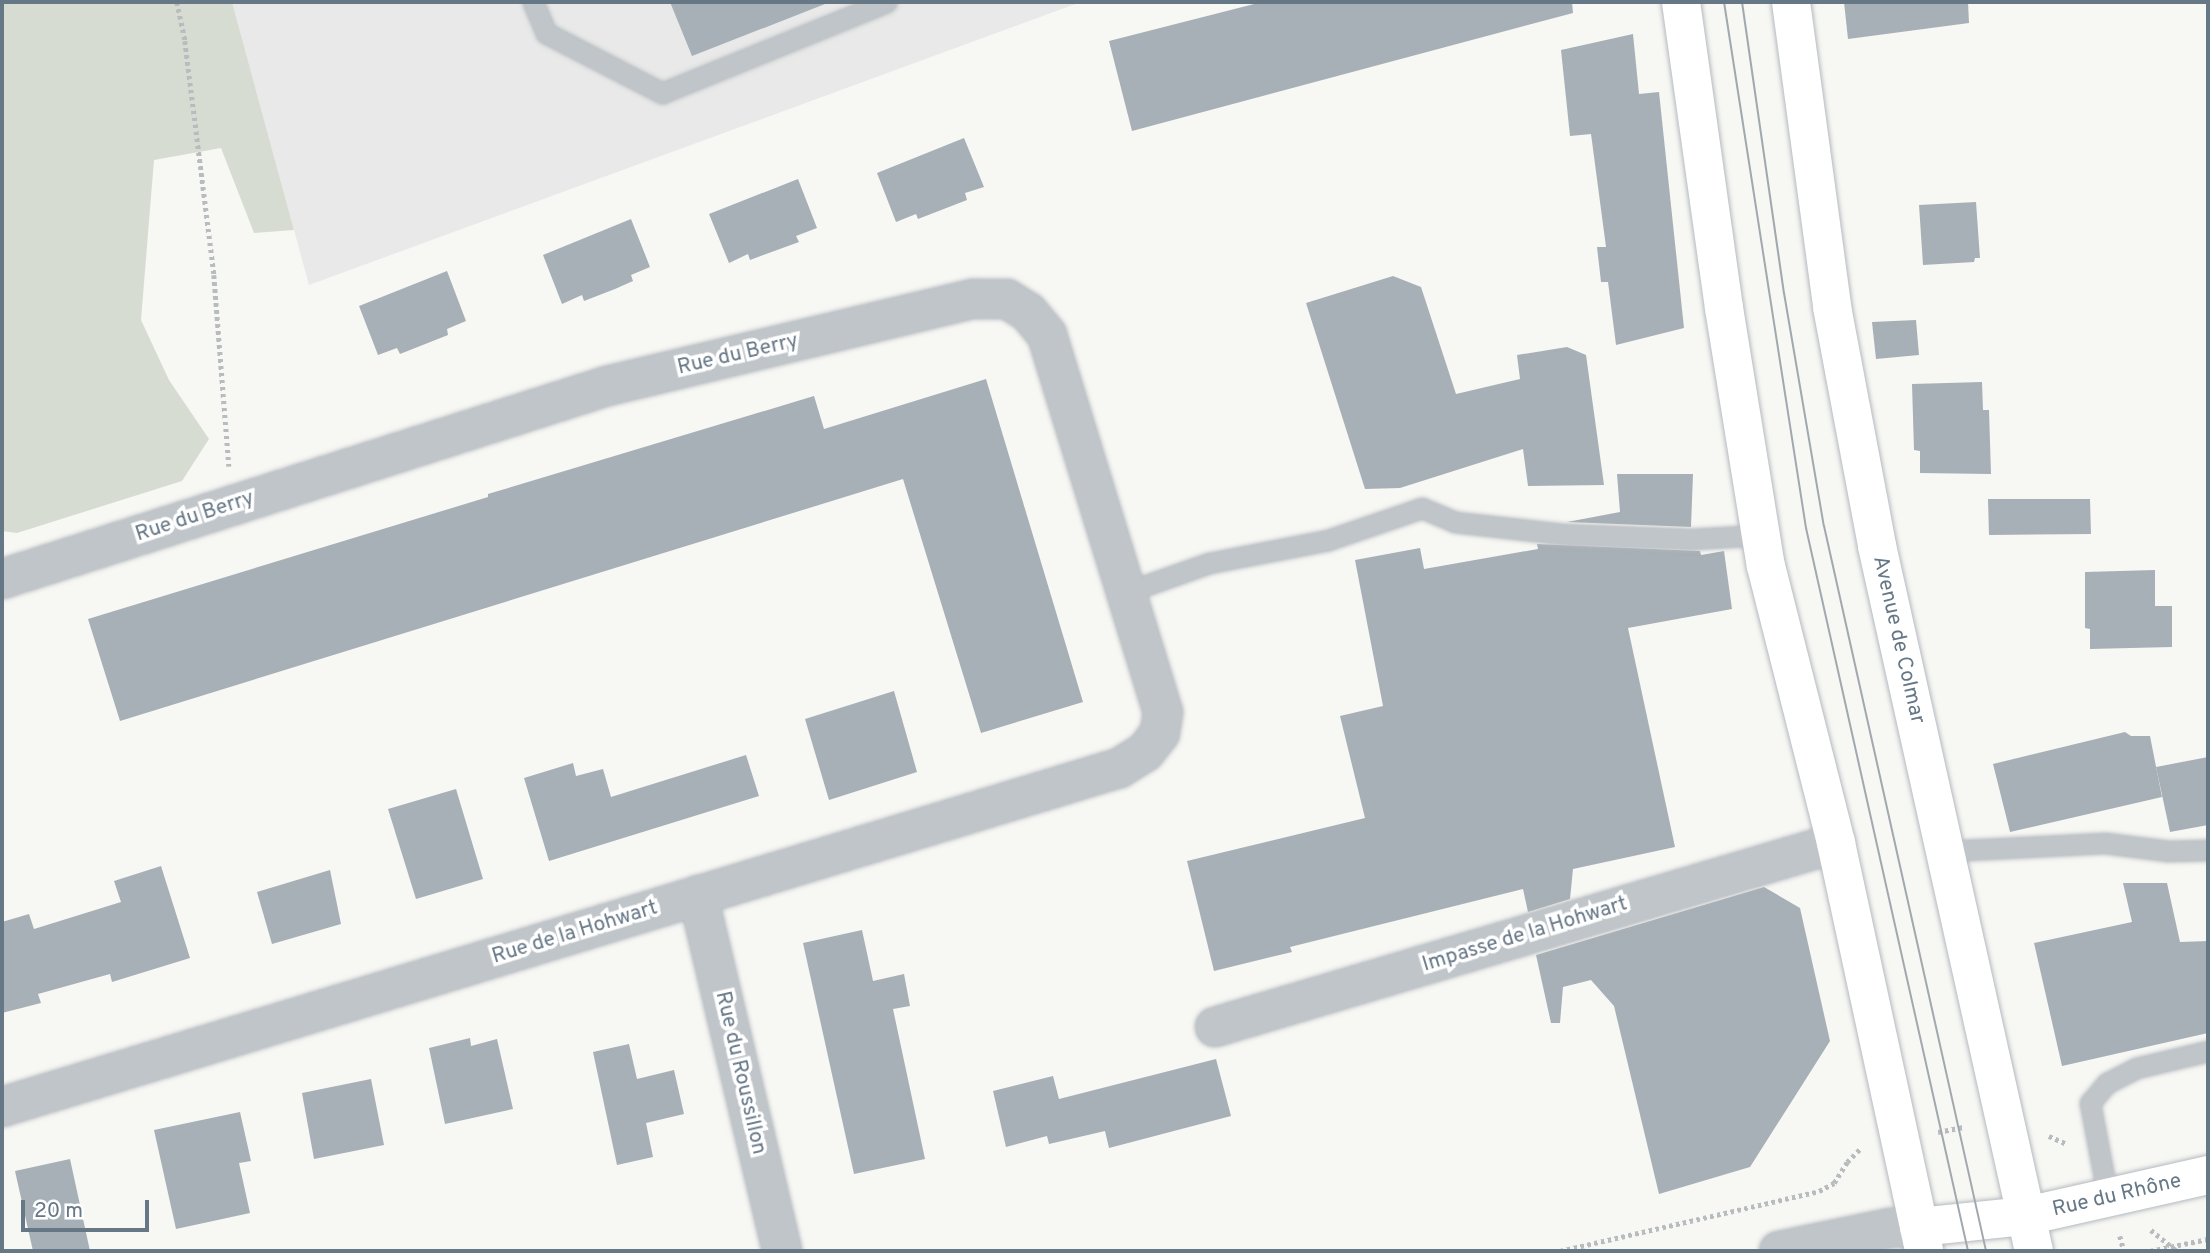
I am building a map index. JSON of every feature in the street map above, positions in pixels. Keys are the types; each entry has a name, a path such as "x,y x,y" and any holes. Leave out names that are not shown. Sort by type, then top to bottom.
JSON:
{"main road":[{"path":"1681,2 1724,308 1766,566 1836,843 1922,1239 2030,1234"},
{"name":"Avenue de Colmar","path":"1791,2 1832,307 1877,545 2030,1234"},
{"name":"Rue du Rhône","path":"2030,1234 2108,1198 2208,1175"}],"street":[{"name":"Rue du Berry","path":"2,579 607,386 973,299 1007,299 1028,312 1047,335 1127,592 1163,713 1160,733 1145,752"},
{"name":"Rue de la Hohwart","path":"2,1107 1119,768 1145,752"},
{"name":"Impasse de la Hohwart","path":"1215,1027 1836,843"},
{"name":"Rue du Roussillon","path":"698,895 782,1251"},
{"path":"1779,1251 1890,1228 1922,1239"}],"lane":[{"path":"533,2 546,33 662,93 886,2"},
{"path":"1127,592 1209,563 1328,540 1422,508 1455,522 1562,534 1692,539 1761,535"},
{"path":"1945,851 2105,843 2168,851 2208,850"},
{"path":"2108,1198 2090,1103 2107,1083 2136,1068 2208,1051"}],"path":[{"path":"177,2 185,41 214,275 231,505"},
{"path":"1560,1251 1819,1191 1834,1183 1857,1149 2033,1110 2049,1136 2068,1144 2085,1145 2100,1155"},
{"path":"2150,1251 2208,1239"}],"shaded area":[{"path":"2,2 232,2 294,230 254,233 221,148 154,160 141,320 169,380 209,439 182,481 17,533 2,531"},
{"path":"232,2 1081,2 309,285"}],"building":[{"path":"670,2 824,2 825,4 692,56"},
{"path":"1262,2 1572,2 1573,13 1132,131 1109,41"},
{"path":"1844,2 1968,2 1969,23 1848,39"},
{"path":"1633,34 1639,94 1659,92 1684,328 1616,345 1608,282 1601,282 1597,247 1606,247 1591,134 1570,136 1561,50"},
{"path":"964,138 984,187 965,193 967,200 918,219 916,214 896,222 877,173"},
{"path":"798,179 817,228 796,236 799,242 750,260 748,254 729,263 709,214"},
{"path":"1976,202 1980,258 1975,258 1974,262 1923,265 1919,205"},
{"path":"631,219 650,267 631,275 633,281 615,289 584,301 582,295 562,304 543,255"},
{"path":"447,271 466,321 447,329 448,335 400,354 397,348 378,355 359,306"},
{"path":"1393,276 1421,287 1456,394 1520,379 1517,355 1567,347 1586,355 1604,485 1528,486 1523,449 1400,488 1365,489 1306,303"},
{"path":"1916,320 1919,355 1876,359 1872,322"},
{"path":"986,379 1083,702 981,733 903,479 120,721 88,619 814,396 824,429"},
{"path":"1982,382 1983,410 1989,410 1991,474 1920,473 1920,451 1914,450 1912,384"},
{"path":"1617,474 1693,474 1691,527 1567,522 1620,512"},
{"path":"1988,499 2090,499 2091,534 1989,535"},
{"path":"1537,544 1700,551 1701,555 1724,551 1732,609 1628,628 1675,847 1573,869 1570,899 1528,912 1523,889 1290,947 1292,952 1214,971 1187,861 1365,818 1340,716 1383,706 1355,560 1420,548 1424,569 1538,549"},
{"path":"2155,570 2155,606 2172,606 2172,647 2090,649 2090,629 2085,628 2085,572"},
{"path":"894,691 917,772 829,800 805,719"},
{"path":"2125,732 2131,736 2150,736 2162,797 2010,832 1993,764"},
{"path":"746,755 759,796 549,861 524,778 573,763 576,776 603,769 611,797"},
{"path":"2208,757 2208,825 2170,832 2156,767"},
{"path":"456,789 483,879 416,899 388,809"},
{"path":"161,866 190,958 112,982 110,974 38,994 41,1003 2,1013 2,922 29,914 34,929 121,902 114,881"},
{"path":"330,870 341,924 272,944 257,892"},
{"path":"2123,883 2167,883 2180,942 2208,941 2208,1033 2062,1066 2034,943 2132,922"},
{"path":"1764,887 1800,908 1830,1041 1750,1167 1659,1194 1614,1006 1591,980 1563,987 1560,1023 1551,1023 1536,955"},
{"path":"862,930 873,981 904,974 910,1006 893,1009 925,1159 854,1174 803,943"},
{"path":"470,1038 471,1046 497,1039 513,1109 445,1124 429,1048"},
{"path":"629,1044 637,1079 674,1070 684,1114 646,1123 653,1157 617,1165 593,1052"},
{"path":"1216,1059 1231,1116 1109,1148 1105,1131 1049,1144 1047,1136 1006,1147 993,1091 1053,1076 1059,1099"},
{"path":"371,1079 384,1145 314,1159 302,1093"},
{"path":"240,1112 251,1161 239,1163 250,1213 176,1229 154,1130"},
{"path":"70,1159 90,1251 33,1251 15,1171"}],"tram line":[{"path":"1724,2 1806,528 1968,1251"},
{"path":"1742,2 1784,293 1824,526 1986,1251"}]}
